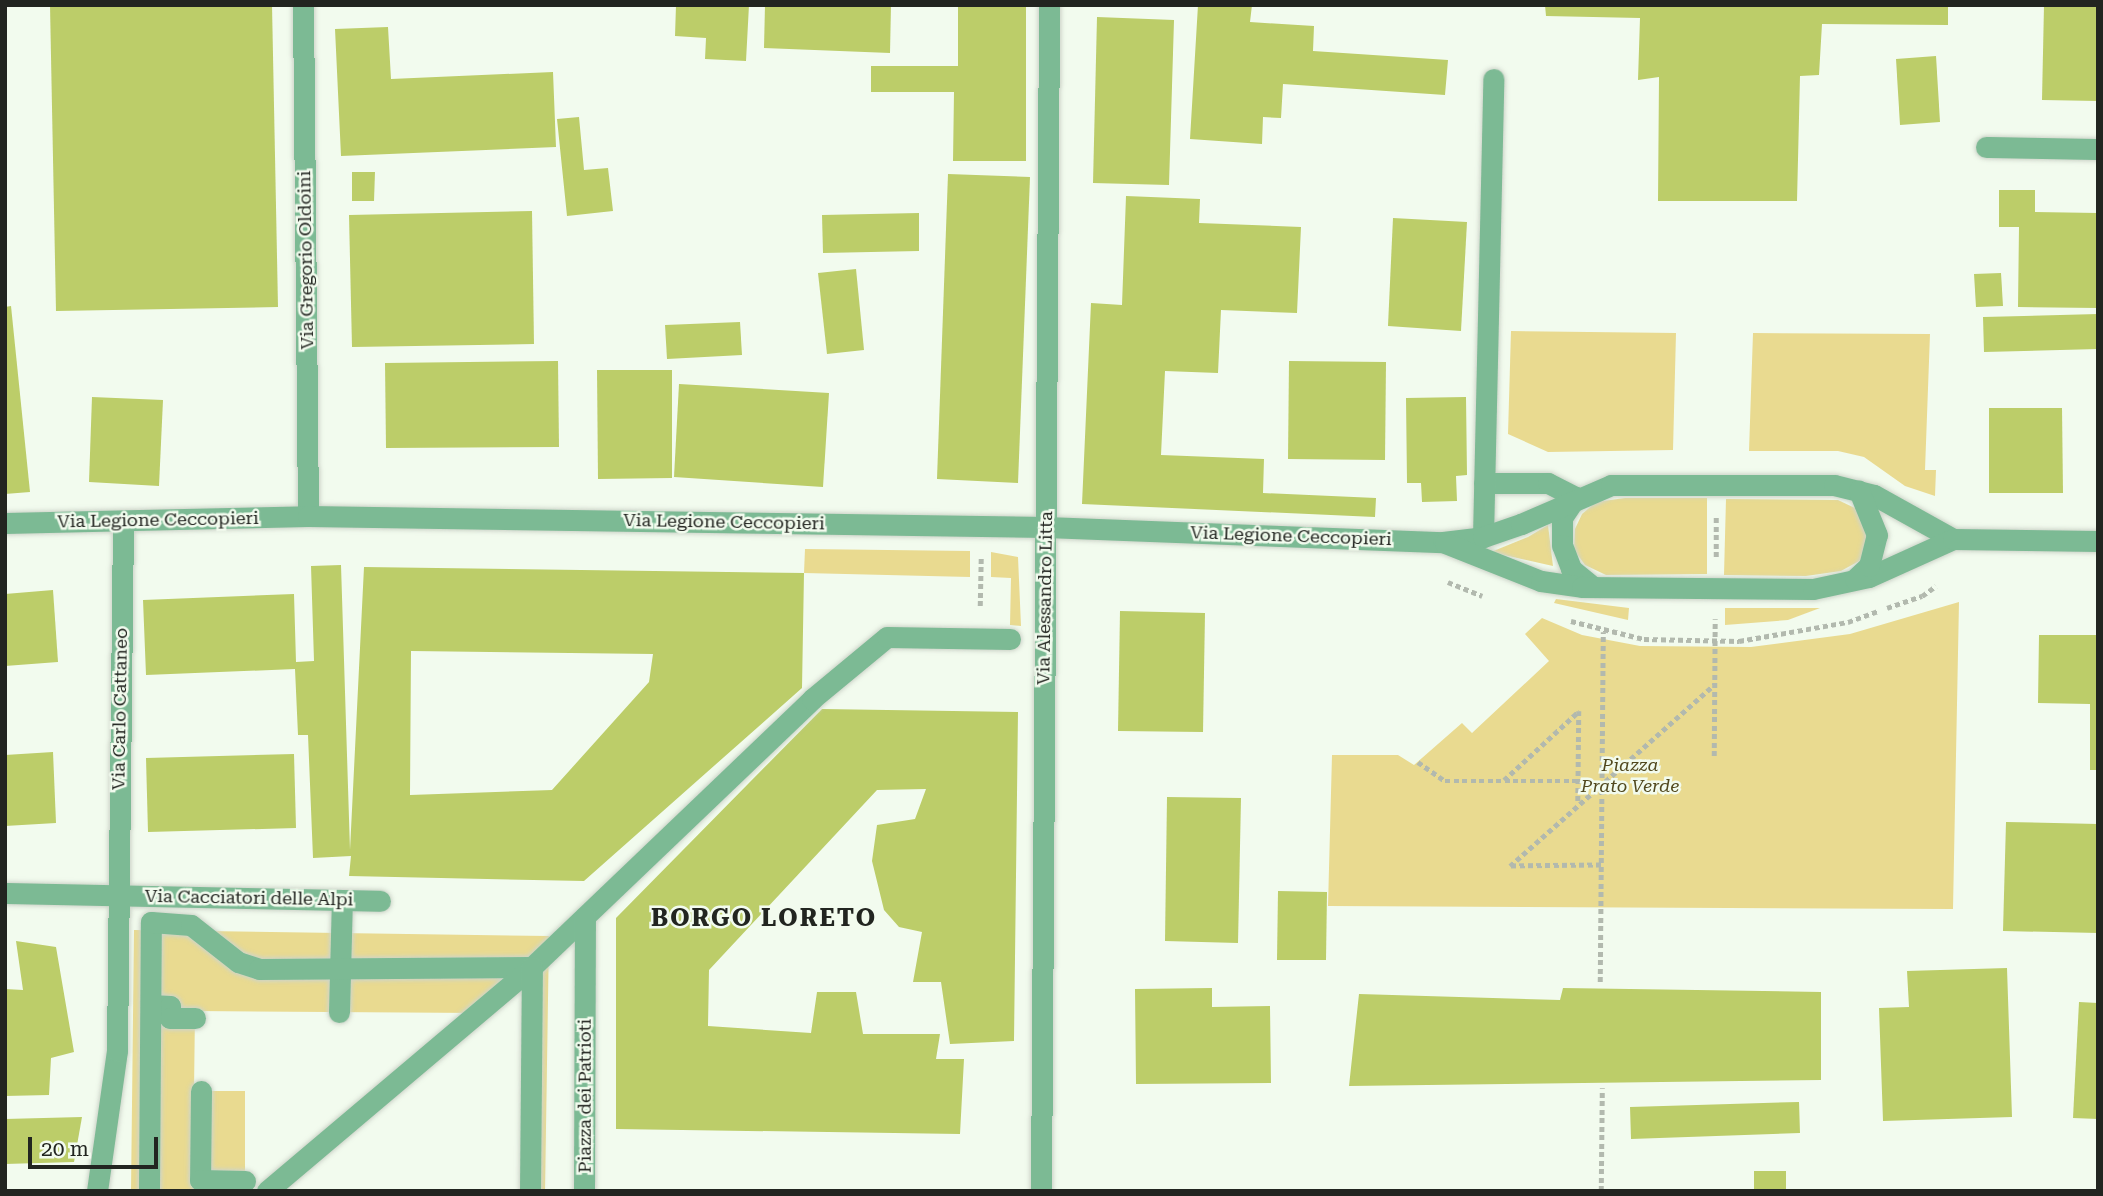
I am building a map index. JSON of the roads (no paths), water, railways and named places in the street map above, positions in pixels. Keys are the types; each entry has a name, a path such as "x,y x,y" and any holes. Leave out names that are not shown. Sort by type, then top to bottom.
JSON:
{"street":[{"name":"Via Gregorio Oldoini","path":"303,5 308,516"},
{"name":"Via Alessandro Litta","path":"1041,1191 1049,5"},
{"path":"1483,537 1493,79"},
{"path":"1986,147 2098,149"},
{"path":"1484,483 1548,483 1576,496"},
{"path":"1443,542 1483,537 1521,524 1576,496 1611,485 1834,485 1859,491 1953,538"},
{"path":"1853,581 1869,566 1877,535 1859,491"},
{"path":"1576,496 1562,518 1562,545 1571,569 1593,587"},
{"name":"Via Legione Ceccopieri","path":"5,523 123,523 308,516 1046,527 1443,542"},
{"name":"Via Carlo Cattaneo","path":"118,895 123,523"},
{"path":"1443,542 1541,581 1593,587 1813,589 1853,581 1953,538 2098,541"},
{"path":"267,1191 532,967 812,698 887,637 1010,639"},
{"name":"Via Cacciatori delle Alpi","path":"5,893 380,901"},
{"path":"97,1191 117,1051 118,895"},
{"path":"339,1012 342,900"},
{"name":"Piazza dei Patrioti","path":"584,1191 585,917"},
{"path":"149,1191 151,922 191,925 238,962 259,969 532,967"},
{"path":"530,1191 532,967"},
{"path":"151,1005 170,1006 170,1018 195,1018"},
{"path":"201,1091 200,1180 245,1181"}],"district":[{"name":"BORGO LORETO","path":"764,919"}],"park label":[{"name":"Piazza Prato Verde","path":"1630,776"}]}
